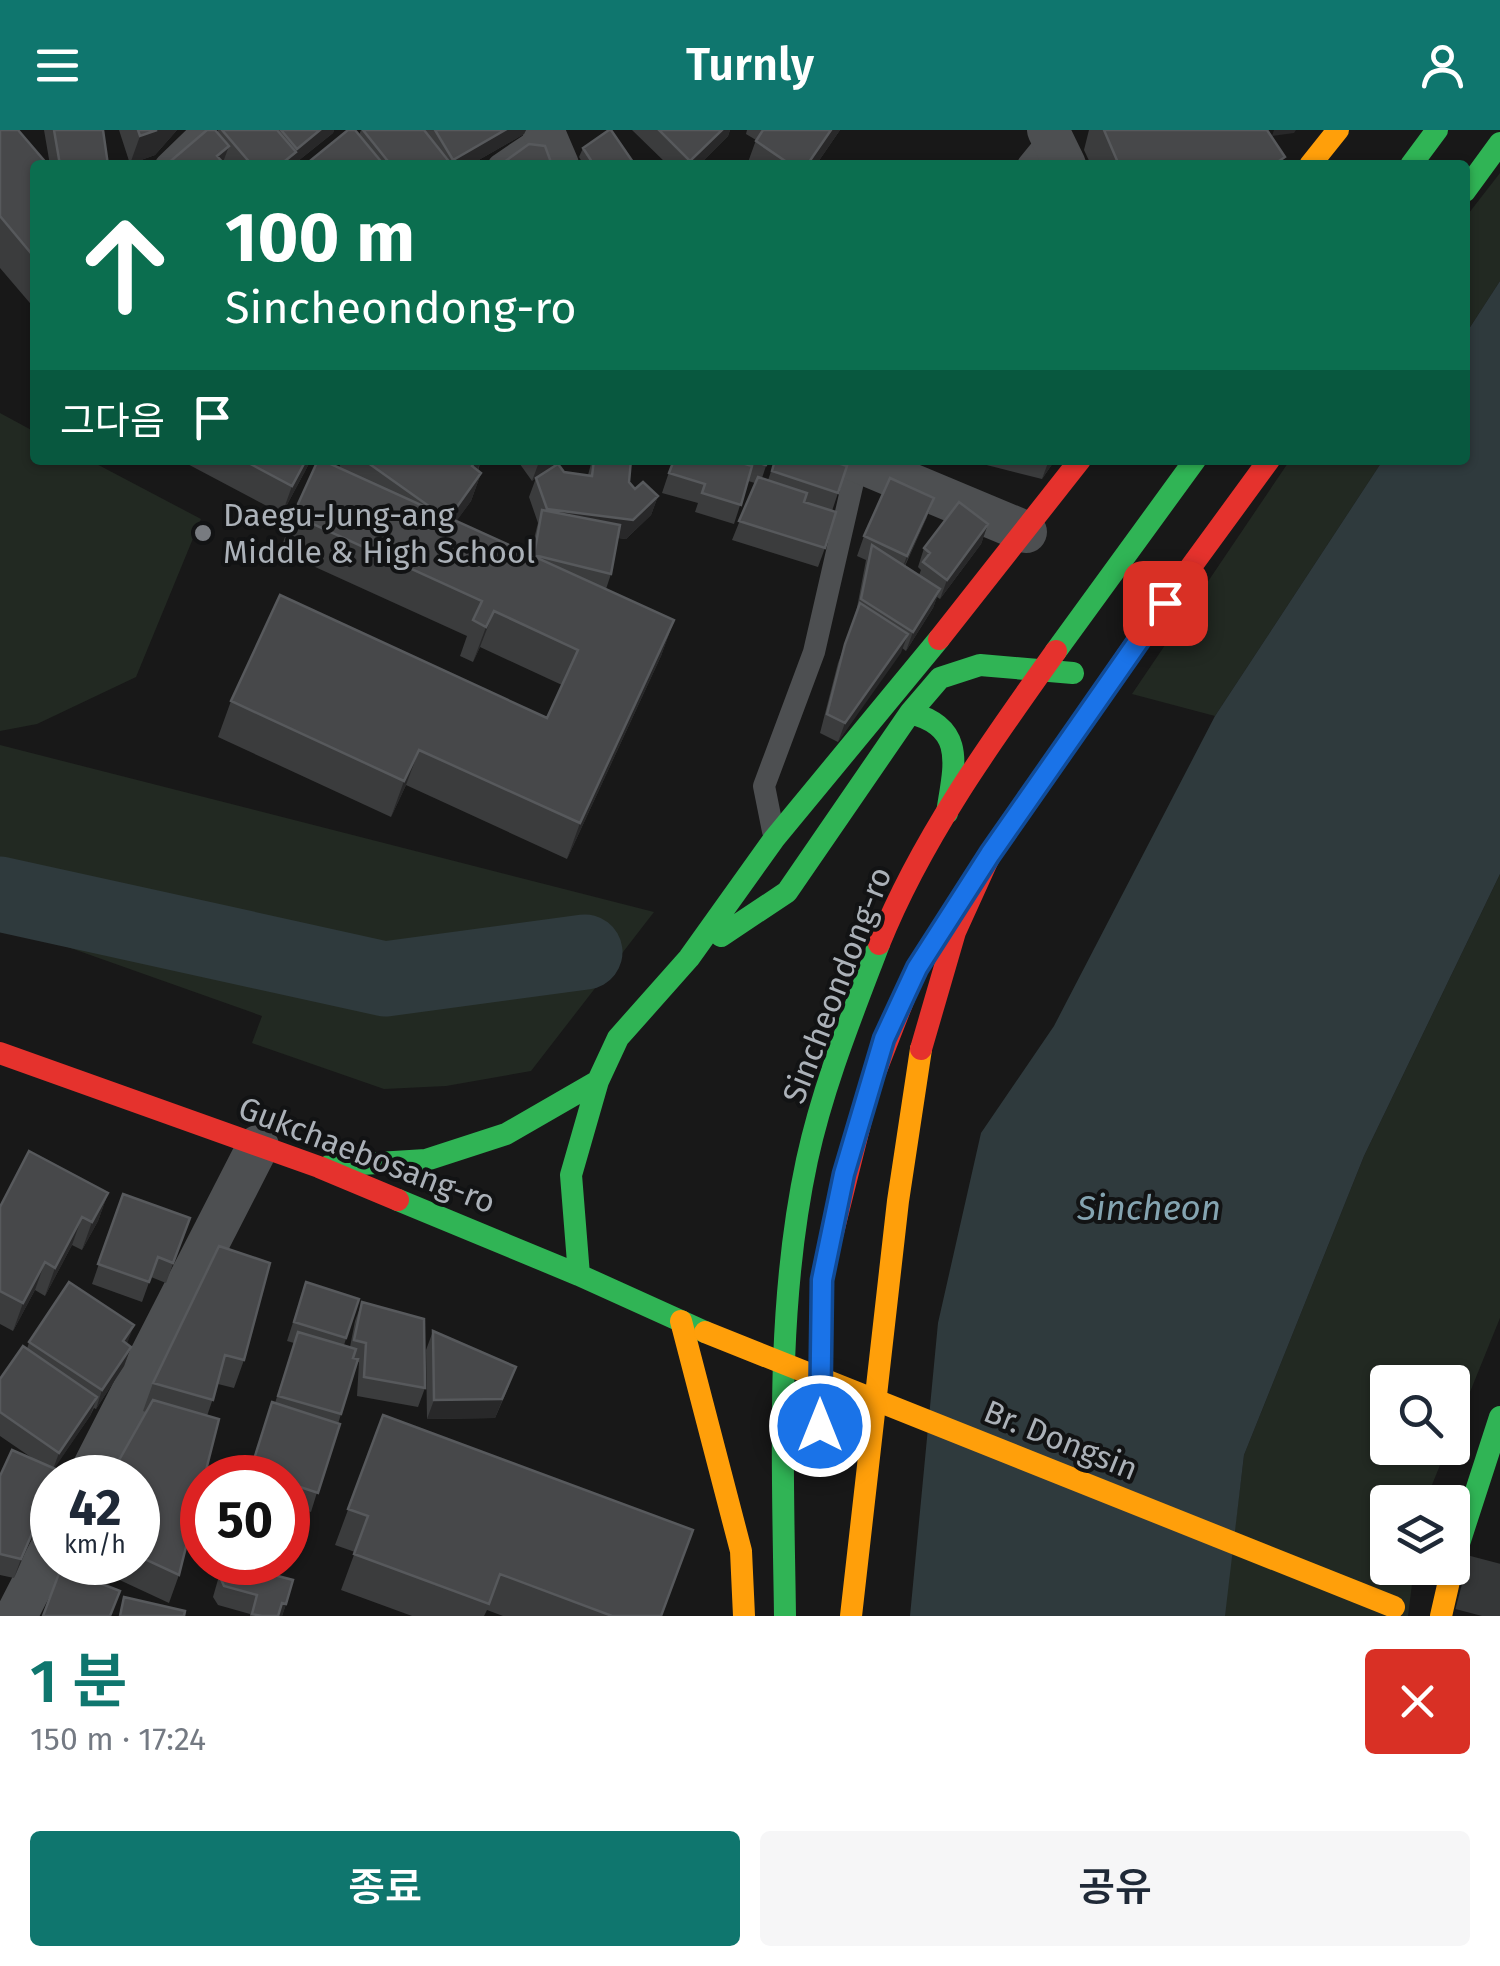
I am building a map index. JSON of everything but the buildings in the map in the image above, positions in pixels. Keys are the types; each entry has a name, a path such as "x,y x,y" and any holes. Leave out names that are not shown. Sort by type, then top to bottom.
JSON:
{"main road":[{"path":"1314,160 1338,130"},
{"path":"1415,160 1437,130"},
{"path":"1470,184 1500,143"},
{"path":"579,1274 571,1175 598,1081 618,1038 689,958 774,839 1026,532 1076,465"},
{"name":"Sincheondong-ro","path":"786,1616 784,1492 790,1271 802,1182 828,1078 897,903 947,814 1042,672 1191,465"},
{"path":"821,1300 844,1174 884,1039 922,960 1114,674 1265,465"},
{"path":"689,958 787,892 910,713 940,678 980,665 1114,674"},
{"path":"910,713 931,716 949,732 954,758 947,814"},
{"path":"851,1616 898,1201 919,1056 955,932 990,854"},
{"name":"Gukchaebosang-ro","path":"0,1053 319,1167 579,1274 704,1332"},
{"path":"319,1167 426,1160 506,1134 598,1081"},
{"path":"681,1321 741,1551 744,1616"},
{"name":"Br. Dongsin","path":"704,1332 1404,1612"},
{"path":"820,1400 821,1360"},
{"path":"1470,1510 1500,1417"},
{"path":"1441,1616 1448,1585"}],"street":[{"path":"868,465 1026,532"},
{"path":"100,1455 258,1146"},
{"path":"16,1616 32,1585"}],"lane":[{"path":"171,160 202,130"},
{"path":"510,160 549,143"},
{"path":"774,839 764,786 814,652 855,465"}],"shaded area":[{"path":"1500,173 1500,281 1470,327 1470,212"},
{"path":"0,413 30,429 30,465 98,465 201,519 136,677 37,724 0,731"},
{"path":"1287,465 1380,465 1215,716 1132,694"},
{"path":"0,745 654,912 531,1071 446,1086 384,1089 252,1043 262,1016 0,923"},
{"path":"1500,874 1500,1318 1470,1392 1470,1365 1370,1365 1370,1465 1440,1465 1432,1485 1370,1485 1370,1585 1412,1585 1408,1616 1224,1616 1244,1455 1364,1156"}],"water":[{"name":"Sincheon","path":"1500,281 1500,874 1364,1156 1244,1455 1225,1616 910,1616 938,1323 981,1133 1054,1026 1215,716 1380,465 1470,465 1470,327"}],"waterway":[{"path":"0,894 385,979 585,952"}],"tunnel":[{"path":"1482,1616 1500,1548"}],"traffic: fast":[{"path":"1415,160 1437,130"},
{"path":"1470,184 1500,143"},
{"path":"1056,651 1191,465"},
{"path":"579,1275 571,1175 598,1081 618,1038 689,958 774,839 939,639"},
{"path":"910,713 940,678 980,665 1073,673"},
{"path":"721,936 787,892 910,713 928,719 949,739 953,765 947,813"},
{"path":"785,1616 783,1387 797,1216 821,1105 879,944"},
{"path":"329,1166 426,1160 506,1134 598,1081"},
{"path":"398,1200 705,1332"},
{"path":"1470,1510 1500,1417"}],"traffic: slow":[{"path":"1314,160 1338,130"},
{"path":"851,1616 898,1201 921,1049"},
{"path":"681,1321 741,1551 744,1616"},
{"path":"705,1332 1394,1607"},
{"path":"1441,1616 1448,1585"}],"traffic: jam":[{"path":"939,639 1076,465"},
{"path":"921,1049 955,932 990,855 1144,631 1265,465"},
{"path":"879,944 936,829 1056,651"},
{"path":"824,1268 869,1088 910,983"},
{"path":"0,1053 319,1167 398,1200"}],"place":[{"name":"Daegu-Jung-ang Middle & High School","path":"203,533"}],"route":[{"path":"820,1426 822,1280 844,1174 884,1039 917,968 990,854 1165,603"}]}
